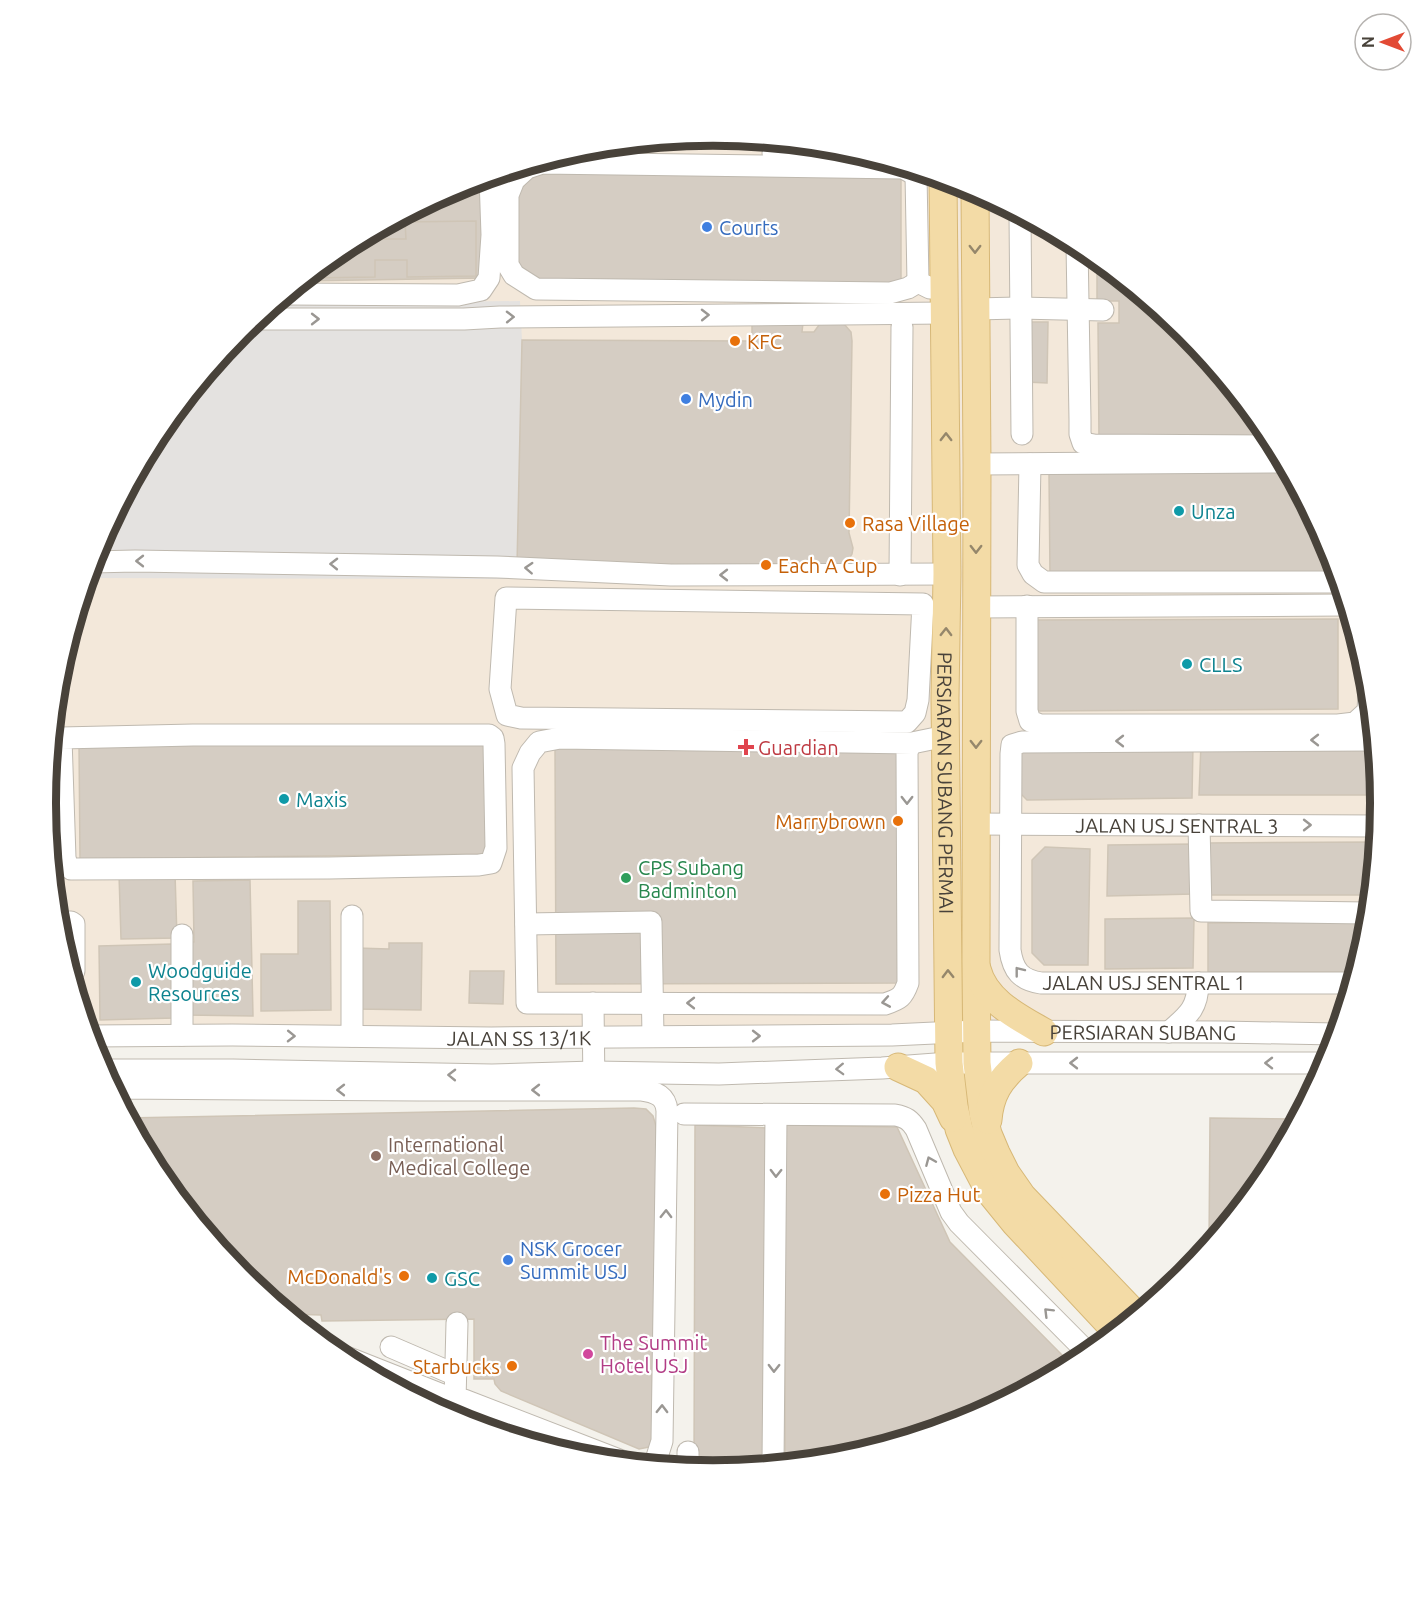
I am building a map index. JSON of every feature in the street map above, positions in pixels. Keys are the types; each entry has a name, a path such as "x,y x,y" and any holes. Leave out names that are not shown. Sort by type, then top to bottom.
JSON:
{"main road":[{"name":"PERSIARAN SUBANG PERMAI","path":"943,189 949,1063 954,1106 959,1129 967,1149 989,1191 1015,1223 1111,1326"},
{"name":"PERSIARAN SUBANG PERMAI","path":"975,202 976,963 979,1090 987,1128 1001,1163 1022,1196 1130,1310"},
{"path":"976,963 979,978 988,993 1015,1015 1044,1032"},
{"path":"987,1128 988,1111 999,1084 1019,1063"},
{"path":"898,1067 926,1080 945,1101 959,1129"}],"street":[{"path":"618,153 798,152"},
{"path":"562,164 878,168"},
{"path":"518,176 514,180 508,195 508,265 514,275 536,290 890,293 908,288 918,282"},
{"path":"918,179 918,282 945,311"},
{"path":"298,294 458,295 481,290 489,278 492,235 490,185"},
{"path":"1020,223 1022,434"},
{"path":"1077,257 1080,434 1083,443 1094,445 1264,446"},
{"path":"975,309 1078,308 1103,310"},
{"path":"269,319 464,319 945,311"},
{"path":"860,327 902,327 945,311"},
{"path":"900,575 902,327"},
{"path":"977,464 1273,462"},
{"path":"1030,464 1028,565 1033,574 1044,582 1331,582"},
{"path":"102,562 497,567 671,575 947,574"},
{"path":"506,598 923,604 918,700 915,712 907,722 521,718 507,715 500,689 506,598"},
{"path":"976,607 1339,605"},
{"path":"1026,606 1027,711 1030,721 1040,725 1338,725 1355,723 1364,715"},
{"path":"918,700 945,698"},
{"path":"58,858 71,869 478,866 491,863 496,848 494,744 493,738 489,735 193,735 59,738"},
{"path":"912,742 907,751 908,983 903,995 895,1001 885,1004 527,1003 523,768 538,742 560,738 912,742 946,736"},
{"name":"JALAN USJ SENTRAL 1","path":"1344,983 1041,983 1028,981 1015,969 1010,950 1011,754 1012,745 1022,742 1366,740"},
{"path":"57,776 58,856"},
{"name":"JALAN USJ SENTRAL 3","path":"976,824 1369,826"},
{"path":"1199,825 1201,911 1360,913"},
{"path":"352,916 352,1036"},
{"path":"66,922 74,924 74,957"},
{"path":"526,924 651,922 652,1036"},
{"path":"182,935 182,1035"},
{"path":"1169,1032 1185,1018 1195,1004 1198,983"},
{"path":"1198,983 1210,1018 1221,1032"},
{"path":"593,1003 594,1081 654,1092 661,1096 666,1104 662,1441 657,1458"},
{"name":"PERSIARAN SUBANG","path":"949,1033 977,1031 1327,1034"},
{"name":"JALAN SS 13/1K","path":"98,1036 491,1038 949,1033"},
{"path":"120,1088 233,1080 232,1035"},
{"name":"PERSIARAN SUBANG","path":"949,1063 1316,1063"},
{"name":"JALAN SS 13/1K","path":"113,1071 233,1080 492,1075 594,1081 949,1063"},
{"path":"684,1114 895,1115 910,1120 916,1129 951,1212 958,1222 1082,1347"},
{"path":"773,1457 776,1115"},
{"path":"452,1406 456,1375 457,1323"},
{"path":"391,1347 456,1375"},
{"path":"455,1407 472,1403 595,1450"}],"shaded area":[{"path":"712,146 798,152 841,159 924,181 1003,214 1041,235 1078,257 1146,310 1177,339 1234,404 1259,438 1302,513 1335,592 1347,633 1357,675 1368,761 1370,804 1364,889 1347,974 1330,1028 96,1030 78,974 68,932 61,889 56,804 61,718 68,675 90,592 123,513 144,475 166,438 219,370 248,339 313,282 347,257 422,214 501,181 542,169 584,159 670,148"},
{"path":"520,301 522,340 517,579 96,578 123,513 166,438 219,370 248,339 286,304"}],"building":[{"path":"712,146 729,148 678,148"},
{"name":"Courts","path":"537,171 890,171 901,174 901,283 537,283 513,259 514,196"},
{"path":"481,189 483,278 315,281 347,257 422,214"},
{"path":"476,221 476,276 407,277 407,260 375,260 375,277 319,278 377,239 406,239 405,223"},
{"path":"1097,271 1146,310 1177,339 1206,370 1260,439 1099,440 1098,323 1119,323 1119,301 1097,301"},
{"name":"Mydin","path":"825,321 837,321 845,325 851,332 852,341 849,533 853,548 847,562 840,568 517,565 522,340 752,341 752,322 803,323 802,332 814,332"},
{"path":"1026,322 1048,322 1047,383 1026,382"},
{"name":"Unza","path":"1279,471 1302,513 1327,572 1050,575 1049,474"},
{"name":"CLLS","path":"1338,619 1338,709 1036,711 1036,620"},
{"name":"Maxis","path":"488,738 489,854 80,859 79,743"},
{"path":"1201,744 1366,744 1370,795 1199,795"},
{"path":"1193,745 1192,798 1027,800 1015,788 1013,746"},
{"path":"555,748 897,748 898,983 556,984"},
{"path":"1368,842 1363,895 1205,895 1206,843"},
{"path":"1195,844 1194,894 1107,896 1108,845"},
{"path":"1045,847 1090,849 1088,965 1044,965 1032,953 1032,860"},
{"path":"175,873 177,938 121,939 119,874"},
{"path":"250,880 253,1016 186,1015 185,942 194,942 193,881"},
{"path":"298,901 330,901 331,1010 261,1011 261,954 298,954"},
{"path":"1194,918 1193,968 1105,969 1105,919"},
{"path":"1359,922 1347,972 1208,972 1208,923"},
{"path":"389,943 422,943 421,1010 356,1009 357,948 389,949"},
{"name":"Woodguide Resources","path":"172,944 174,1018 100,1020 99,946"},
{"path":"470,971 504,971 503,1004 469,1003"},
{"path":"646,1109 653,1116 656,1126 658,1331 656,1440 649,1447 639,1449 501,1391 494,1379 474,1379 474,1319 322,1321 321,1315 300,1314 248,1268 219,1237 166,1169 136,1118"},
{"path":"1210,1118 1288,1119 1259,1169 1209,1233"},
{"path":"695,1125 771,1128 764,1458 694,1460"},
{"path":"785,1125 897,1127 950,1242 1065,1358 1003,1393 924,1426 841,1448 785,1456"}],"place":[{"name":"Courts","path":"707,227"},
{"name":"KFC","path":"735,341"},
{"name":"Mydin","path":"686,399"},
{"name":"Unza","path":"1179,511"},
{"name":"Rasa Village","path":"850,523"},
{"name":"Each A Cup","path":"766,565"},
{"name":"CLLS","path":"1187,664"},
{"name":"Guardian","path":"746,747"},
{"name":"Maxis","path":"284,799"},
{"name":"Marrybrown","path":"898,821"},
{"name":"CPS Subang Badminton","path":"626,878"},
{"name":"Woodguide Resources","path":"136,982"},
{"name":"International Medical College","path":"376,1156"},
{"name":"Pizza Hut","path":"885,1194"},
{"name":"NSK Grocer Summit USJ","path":"508,1260"},
{"name":"McDonald's","path":"404,1276"},
{"name":"GSC","path":"432,1278"},
{"name":"The Summit Hotel USJ","path":"588,1354"},
{"name":"Starbucks","path":"512,1366"}]}
